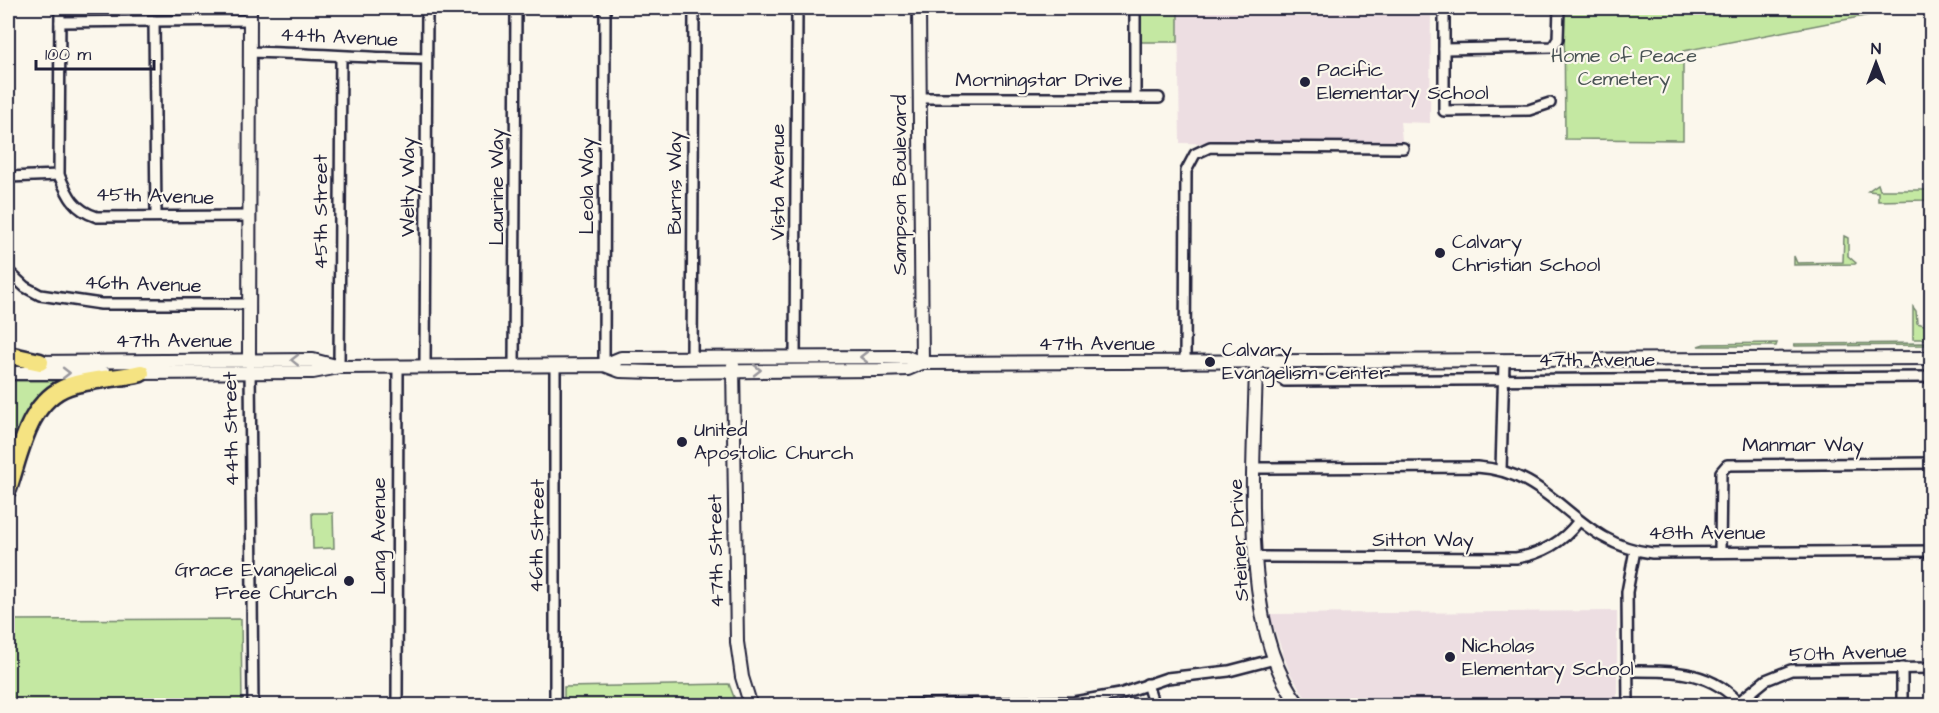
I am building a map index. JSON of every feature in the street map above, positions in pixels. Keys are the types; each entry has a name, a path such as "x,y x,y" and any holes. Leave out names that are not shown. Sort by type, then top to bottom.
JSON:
{"highway":[{"path":"8,355 40,362"},
{"path":"8,489 37,410 50,396 67,386 141,373"}],"main road":[{"name":"Sampson Boulevard","path":"920,8 922,363"},
{"name":"44th Street","path":"250,14 250,366"},
{"name":"47th Avenue","path":"604,365 620,371 733,365 795,358 907,357 922,363 1504,362 1932,358"},
{"name":"47th Avenue","path":"8,373 141,373 313,360 339,367 604,365 621,358 692,358 733,365 908,369 922,363"},
{"path":"620,371 638,365 684,364 692,358"},
{"name":"47th Avenue","path":"8,362 250,366"},
{"name":"Steiner Drive","path":"1256,363 1254,468 1256,557 1261,605 1275,660 1300,705"},
{"name":"47th Street","path":"733,365 737,642 742,677 751,705"}],"street":[{"path":"8,177 59,175 60,8"},
{"name":"Welty Way","path":"425,366 427,8"},
{"name":"Laurine Way","path":"514,367 516,8"},
{"name":"Leola Way","path":"604,365 605,8"},
{"name":"Burns Way","path":"692,358 694,8"},
{"name":"Vista Avenue","path":"795,358 797,8"},
{"path":"1135,8 1135,98"},
{"path":"1444,8 1444,111 1529,110 1550,103"},
{"path":"1444,49 1553,47 1558,39 1559,8"},
{"path":"60,22 154,21 250,14"},
{"path":"154,21 156,216"},
{"name":"44th Avenue","path":"249,52 426,59"},
{"name":"45th Street","path":"339,367 341,57"},
{"name":"Morningstar Drive","path":"920,98 1159,98"},
{"path":"1185,363 1186,171 1195,154 1210,147 1403,148"},
{"name":"45th Avenue","path":"59,175 69,199 89,214 97,217 250,216"},
{"name":"46th Avenue","path":"8,271 25,287 40,295 101,304 250,304"},
{"path":"1501,470 1504,362"},
{"name":"47th Avenue","path":"1272,363 1285,381 1932,377"},
{"name":"44th Street","path":"250,366 253,705"},
{"name":"46th Street","path":"555,366 555,705"},
{"name":"Lang Avenue","path":"397,705 398,367"},
{"name":"Manmar Way","path":"1720,552 1721,472 1726,465 1932,463"},
{"name":"48th Avenue","path":"1254,468 1477,467 1501,470 1537,485 1578,522 1605,539 1635,550 1661,554 1932,551"},
{"name":"Sitton Way","path":"1256,557 1516,558 1552,546 1578,522"},
{"path":"1628,705 1627,592 1635,550"},
{"path":"792,705 1074,702 1103,698 1184,675 1229,671 1275,660"},
{"path":"1902,668 1902,705"},
{"name":"50th Avenue","path":"1741,704 1766,680 1791,670 1932,668"},
{"path":"1628,671 1694,674 1714,682 1741,704"},
{"path":"1147,684 1154,705"}],"shaded area":[{"path":"8,8 15,8 13,128 8,128"},
{"name":"Pacific Elementary School","path":"1178,8 1431,8 1430,123 1400,122 1403,148 1180,143"},
{"name":"Nicholas Elementary School","path":"1617,611 1617,705 1310,705 1290,673 1269,614"}],"green space":[{"path":"1141,8 1178,8 1178,42 1141,42"},
{"name":"Home of Peace Cemetery","path":"1564,8 1906,8 1683,51 1683,140 1565,139"},
{"path":"1878,184 1880,190 1927,190 1926,200 1878,201 1878,192 1868,191"},
{"path":"1844,236 1848,238 1848,256 1855,264 1794,265 1794,256 1797,263 1843,262"},
{"path":"1913,307 1916,311 1917,323 1931,327 1931,339 1913,339"},
{"path":"1777,343 1776,346 1698,346 1704,344"},
{"path":"1931,343 1931,345 1795,346 1794,344"},
{"path":"8,381 53,381 53,386 35,401 23,421 8,466"},
{"path":"312,513 333,513 334,548 313,549"},
{"path":"241,619 242,705 8,705 8,620"},
{"path":"729,684 737,705 564,705 564,687"}],"place":[{"name":"Pacific Elementary School","path":"1305,82"},
{"name":"Calvary Christian School","path":"1440,253"},
{"name":"Calvary Evangelism Center","path":"1210,362"},
{"name":"United Apostolic Church","path":"682,442"},
{"name":"Grace Evangelical Free Church","path":"349,581"},
{"name":"Nicholas Elementary School","path":"1450,657"}]}
